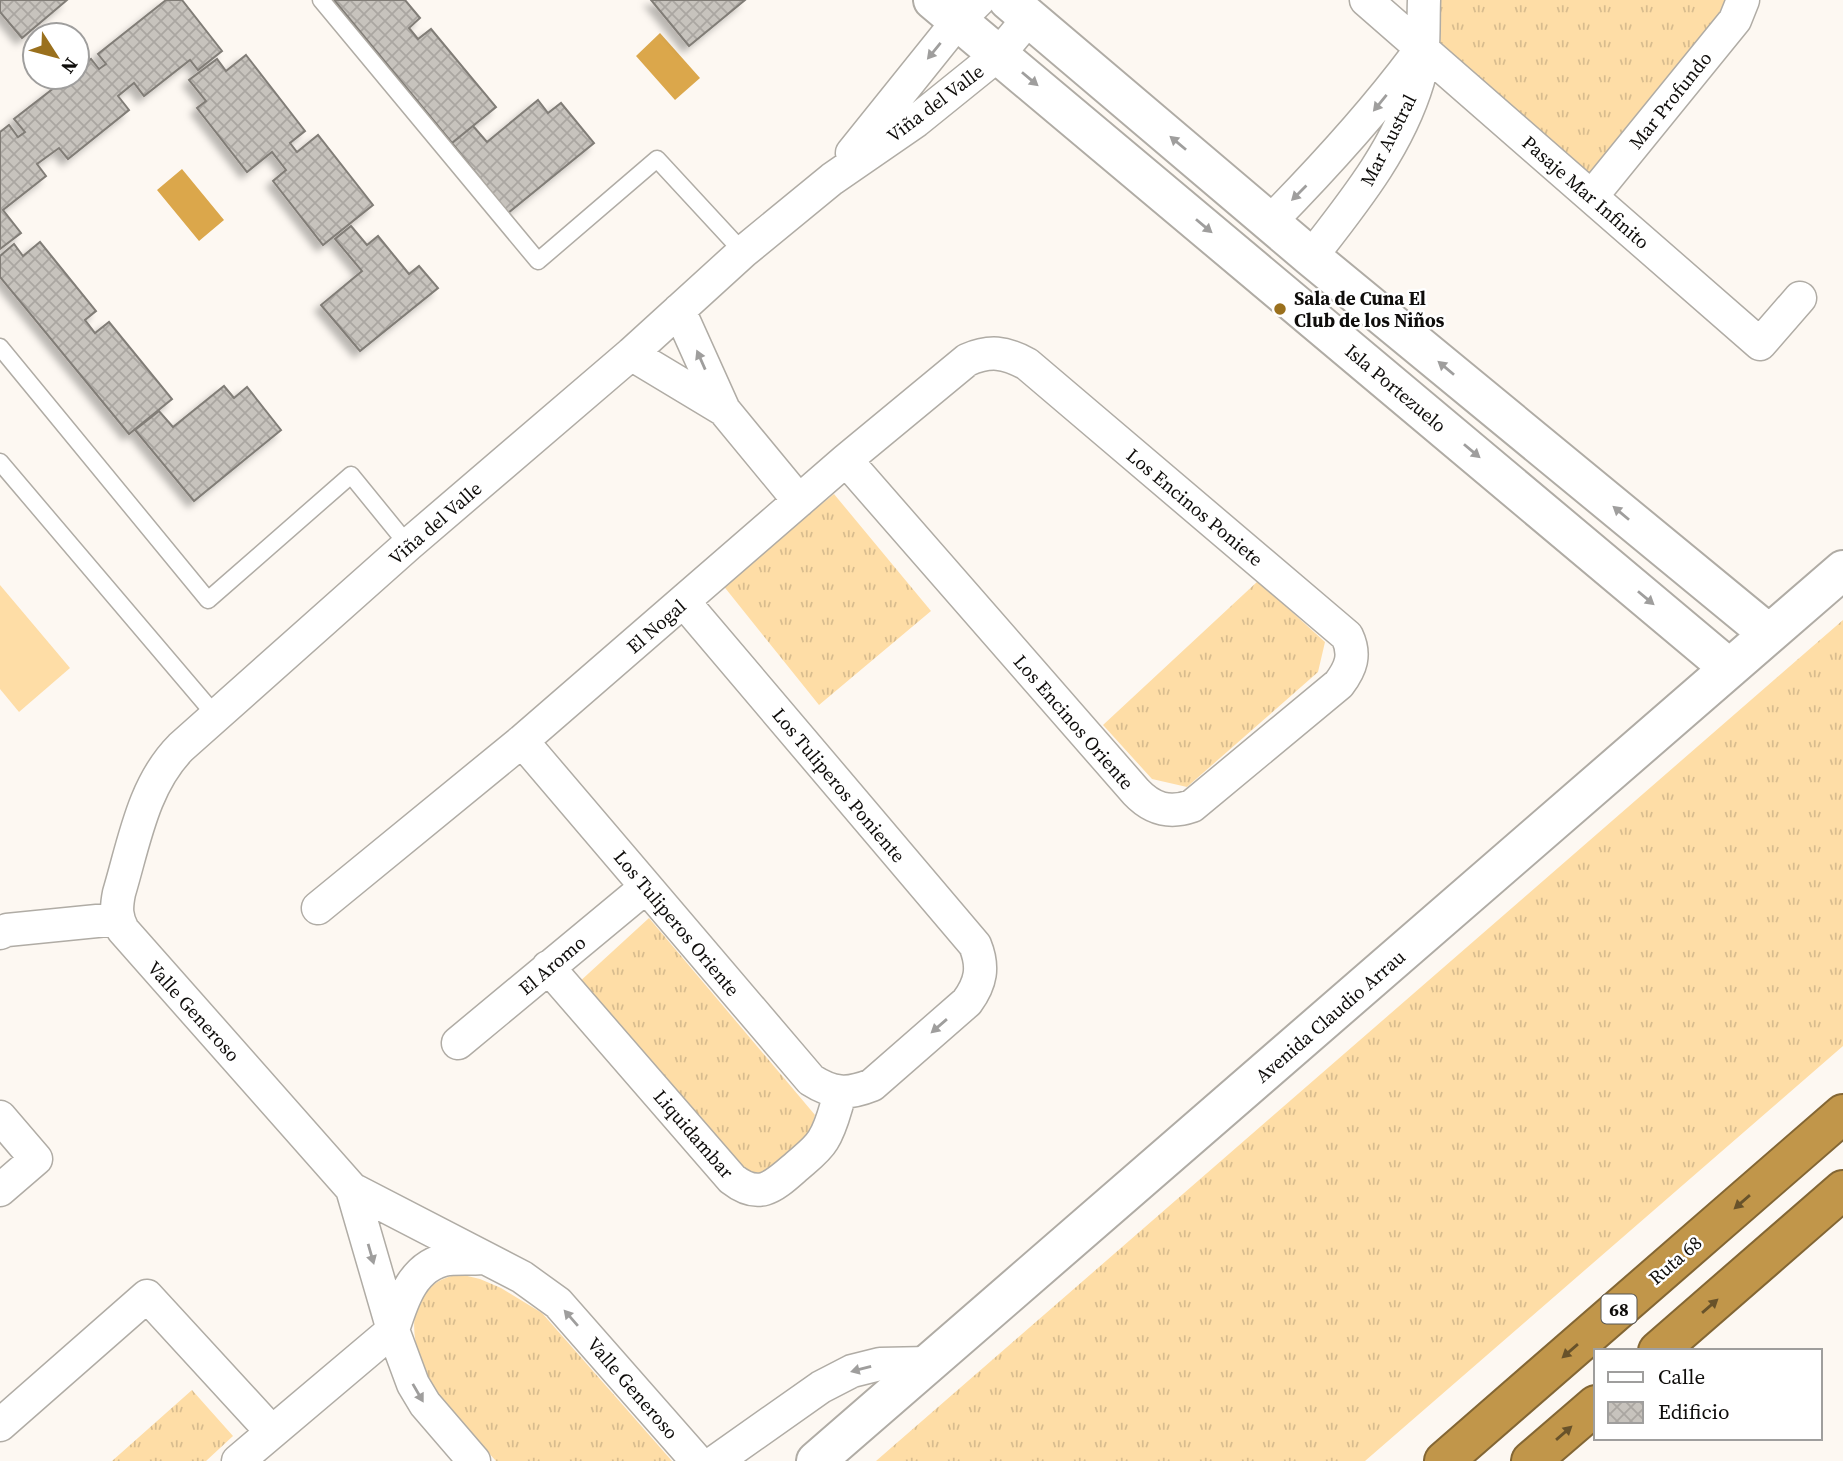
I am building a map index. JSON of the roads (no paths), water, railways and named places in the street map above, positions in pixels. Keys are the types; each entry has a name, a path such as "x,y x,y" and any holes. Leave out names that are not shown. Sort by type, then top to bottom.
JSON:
{"highway":[{"name":"Ruta 68","path":"1444,1461 1843,1114"},
{"path":"1660,1349 1843,1190"},
{"path":"1531,1461 1594,1407"}],"street":[{"name":"Pasaje Mar Infinito","path":"1366,0 1760,344 1800,298"},
{"name":"Mar Austral","path":"1311,257 1360,195 1383,159 1401,122 1418,80 1424,0"},
{"name":"Mar Profundo","path":"1592,196 1735,20 1743,0"},
{"name":"Viña del Valle","path":"832,179 957,7"},
{"name":"Isla Portezuelo","path":"957,7 999,54 1729,668"},
{"name":"Viña del Valle","path":"117,919 119,893 154,783 169,760 408,545 631,354 743,252 832,179 916,121 999,54 1019,9"},
{"path":"1019,9 1311,257 1769,634"},
{"name":"Mar Austral","path":"1271,221 1364,123 1422,49"},
{"path":"679,310 724,410 799,501"},
{"name":"El Nogal","path":"318,908 522,741 846,460 968,360 983,353 998,352"},
{"name":"Los Encinos Poniete","path":"998,352 1027,364 1347,636 1352,648 1352,660 1348,672 1339,684"},
{"path":"631,354 724,410"},
{"name":"Los Encinos Oriente","path":"846,460 1144,802 1156,808 1180,810 1192,807 1339,684"},
{"name":"Avenida Claudio Arrau","path":"816,1461 1843,570"},
{"name":"Los Tuliperos Poniente","path":"684,602 975,945 981,959 981,974 976,990 967,1002 872,1086 857,1092 840,1094"},
{"name":"Los Tuliperos Oriente","path":"522,741 811,1080 840,1094"},
{"name":"El Aromo","path":"458,1042 646,887"},
{"path":"0,933 7,930 117,919"},
{"name":"Valle Generoso","path":"117,919 132,941 352,1189 522,1277 558,1303 697,1461"},
{"name":"Liquidambar","path":"548,967 732,1179 742,1187 752,1191 773,1186 816,1149 824,1138 840,1094"},
{"path":"0,1117 36,1159 0,1190"},
{"name":"Valle Generoso","path":"352,1189 393,1329 413,1384 425,1404 474,1461"},
{"path":"238,1461 393,1329 403,1298 421,1273 433,1264 447,1259 482,1258"},
{"path":"0,1425 147,1296 272,1432"},
{"path":"716,1461 821,1387 852,1371 880,1364 929,1363"}],"lane":[{"path":"321,0 538,261 657,159 743,252"},
{"path":"0,347 208,600 351,475 408,545"},
{"path":"0,462 216,716"}],"place":[{"name":"Sala de Cuna El Club de los Niños","path":"1280,309"}]}
